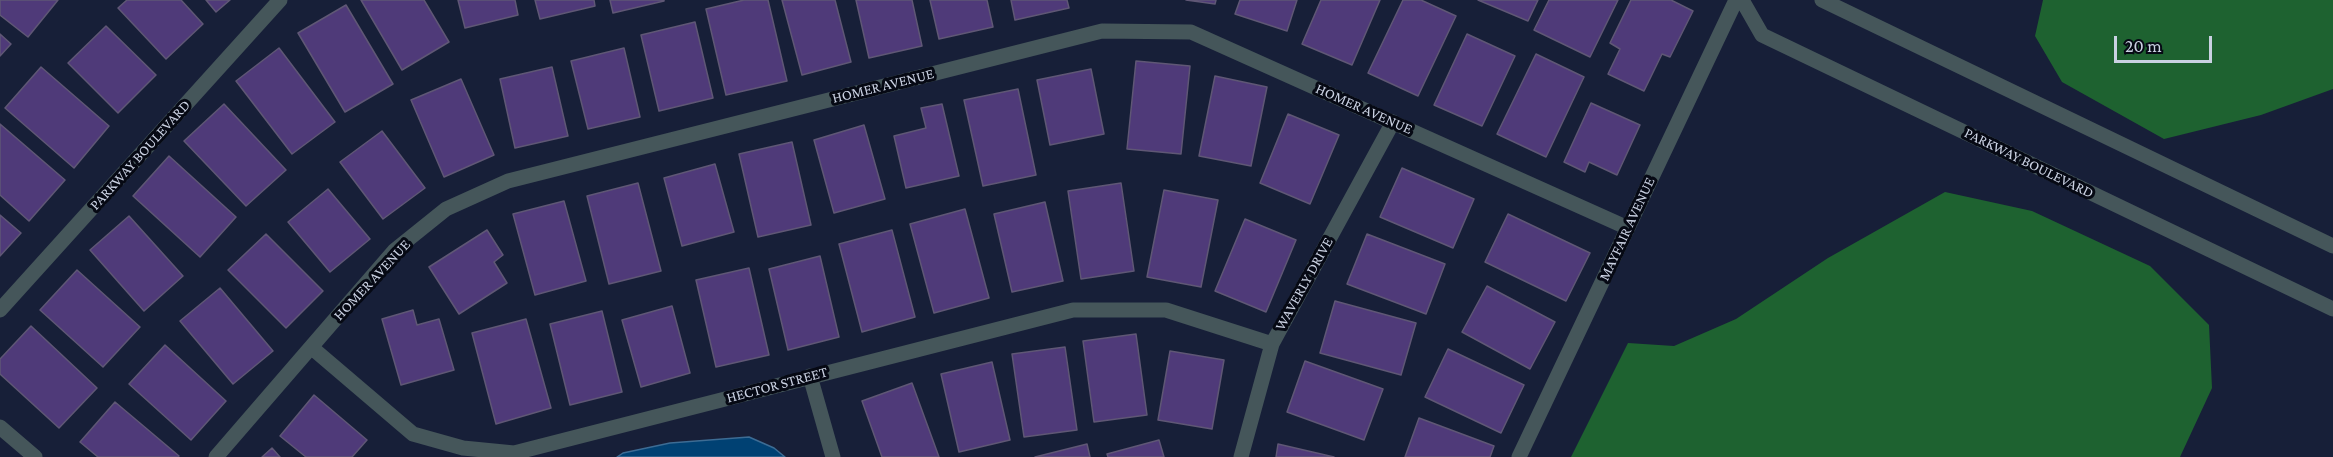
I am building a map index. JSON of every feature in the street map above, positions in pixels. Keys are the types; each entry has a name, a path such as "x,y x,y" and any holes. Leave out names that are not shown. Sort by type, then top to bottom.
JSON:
{"street":[{"name":"PARKWAY BOULEVARD","path":"0,310 280,0"},
{"name":"MAYFAIR AVENUE","path":"1519,457 1736,0"},
{"name":"PARKWAY BOULEVARD","path":"1742,0 1762,35 2333,309"},
{"path":"1822,0 2333,246"},
{"name":"HOMER AVENUE","path":"216,457 395,250 446,209 508,181 1102,31 1191,32 1628,228"},
{"name":"WAVERLY DRIVE","path":"1240,457 1272,344 1394,122"},
{"name":"HECTOR STREET","path":"311,347 413,434 463,448 515,455 810,376 1073,310 1166,310 1272,344"},
{"path":"810,376 833,457"},
{"path":"0,427 35,457"}],"green space":[{"path":"2043,0 2333,0 2333,89 2261,115 2164,139 2062,82 2035,36"},
{"path":"1945,192 2032,211 2150,266 2209,325 2212,388 2180,457 1571,457 1628,343 1674,346 1736,319 1828,258"}],"water":[{"path":"749,437 774,448 785,457 617,457 623,453 670,443"}],"building":[{"path":"0,0 58,0 28,37 0,15"},
{"path":"127,0 181,0 203,24 166,59 118,8"},
{"path":"206,0 230,0 216,12"},
{"path":"361,0 424,0 449,42 402,70"},
{"path":"458,0 515,0 518,15 465,28"},
{"path":"535,0 594,0 595,6 540,19"},
{"path":"610,0 664,0 664,1 613,13"},
{"path":"744,0 768,0 787,81 726,95 706,9"},
{"path":"782,0 835,0 851,62 802,75"},
{"path":"856,0 912,0 922,46 869,58"},
{"path":"930,0 987,0 993,27 939,39"},
{"path":"1011,0 1067,0 1069,8 1015,20"},
{"path":"1186,0 1216,0 1215,4"},
{"path":"1240,0 1297,0 1287,31 1235,14"},
{"path":"1321,0 1380,0 1352,65 1302,44"},
{"path":"1403,0 1421,0 1456,16 1418,96 1368,73"},
{"path":"1478,0 1538,0 1528,21"},
{"path":"1549,0 1618,0 1590,57 1534,30"},
{"path":"1631,0 1671,0 1693,11 1670,57 1662,54 1644,91 1608,74 1620,49 1610,43"},
{"path":"346,5 393,84 345,112 298,33"},
{"path":"695,22 713,98 659,111 641,35"},
{"path":"106,26 156,75 118,113 68,63"},
{"path":"0,34 11,44 0,56"},
{"path":"1467,34 1515,56 1482,126 1434,105"},
{"path":"279,48 335,122 292,154 236,81"},
{"path":"624,48 640,117 588,129 571,61"},
{"path":"1536,54 1584,77 1546,157 1497,134"},
{"path":"1136,61 1190,66 1181,154 1127,149"},
{"path":"41,67 109,126 74,168 5,108"},
{"path":"552,67 568,136 515,148 500,79"},
{"path":"1091,69 1104,134 1050,145 1037,80"},
{"path":"1215,76 1267,87 1251,166 1199,156"},
{"path":"461,79 494,155 444,177 411,100"},
{"path":"1018,89 1036,175 983,186 964,100"},
{"path":"1591,103 1640,125 1617,175 1589,162 1585,172 1564,162"},
{"path":"224,104 286,170 246,206 184,141"},
{"path":"942,104 959,176 906,188 894,136 926,128 921,108"},
{"path":"1288,114 1339,135 1310,204 1260,183"},
{"path":"0,124 65,180 29,221 0,195"},
{"path":"864,125 885,199 834,213 814,140"},
{"path":"382,131 425,188 383,219 340,162"},
{"path":"792,142 811,225 758,237 739,154"},
{"path":"169,156 236,217 200,257 133,196"},
{"path":"715,164 734,232 682,246 664,178"},
{"path":"1402,168 1474,199 1453,248 1380,217"},
{"path":"638,183 661,271 609,284 587,196"},
{"path":"1121,183 1134,271 1081,279 1068,191"},
{"path":"328,189 370,239 330,272 288,222"},
{"path":"1164,190 1218,200 1201,287 1147,277"},
{"path":"564,201 586,281 535,295 513,214"},
{"path":"1045,202 1063,281 1012,292 994,214"},
{"path":"965,209 989,298 934,313 910,224"},
{"path":"1508,214 1590,253 1566,301 1485,262"},
{"path":"0,215 21,233 0,256"},
{"path":"129,216 183,276 144,311 90,250"},
{"path":"1245,219 1296,240 1266,312 1215,291"},
{"path":"487,230 503,255 494,262 507,283 459,314 429,267"},
{"path":"892,230 915,317 862,332 839,244"},
{"path":"266,234 323,291 286,328 228,270"},
{"path":"1367,234 1445,264 1426,314 1347,284"},
{"path":"820,256 839,337 788,350 769,269"},
{"path":"749,268 769,355 716,367 696,280"},
{"path":"77,270 140,327 103,367 40,310"},
{"path":"1487,286 1555,322 1530,369 1462,332"},
{"path":"220,288 273,351 233,384 180,321"},
{"path":"1335,301 1416,323 1401,375 1320,353"},
{"path":"672,306 690,373 641,387 622,320"},
{"path":"413,310 417,325 439,319 454,370 401,385 382,319"},
{"path":"602,311 622,392 570,405 550,324"},
{"path":"526,319 551,408 496,424 472,333"},
{"path":"31,326 97,388 59,428 0,374 0,359"},
{"path":"1136,334 1147,415 1094,422 1083,341"},
{"path":"165,345 226,401 191,440 129,384"},
{"path":"1065,347 1077,430 1024,437 1012,354"},
{"path":"1448,349 1524,385 1501,433 1425,397"},
{"path":"1170,351 1224,360 1212,429 1158,420"},
{"path":"1305,361 1383,389 1364,440 1287,412"},
{"path":"992,362 1010,440 959,452 941,374"},
{"path":"912,383 939,457 882,457 862,401"},
{"path":"314,395 367,440 352,457 306,457 280,436"},
{"path":"115,402 179,456 98,457 80,442"},
{"path":"1419,418 1494,446 1490,457 1405,457"},
{"path":"1159,440 1164,457 1108,457 1107,454"},
{"path":"1087,444 1090,457 1035,457"},
{"path":"1278,444 1334,457 1276,457"},
{"path":"272,448 280,457 262,457"}]}
